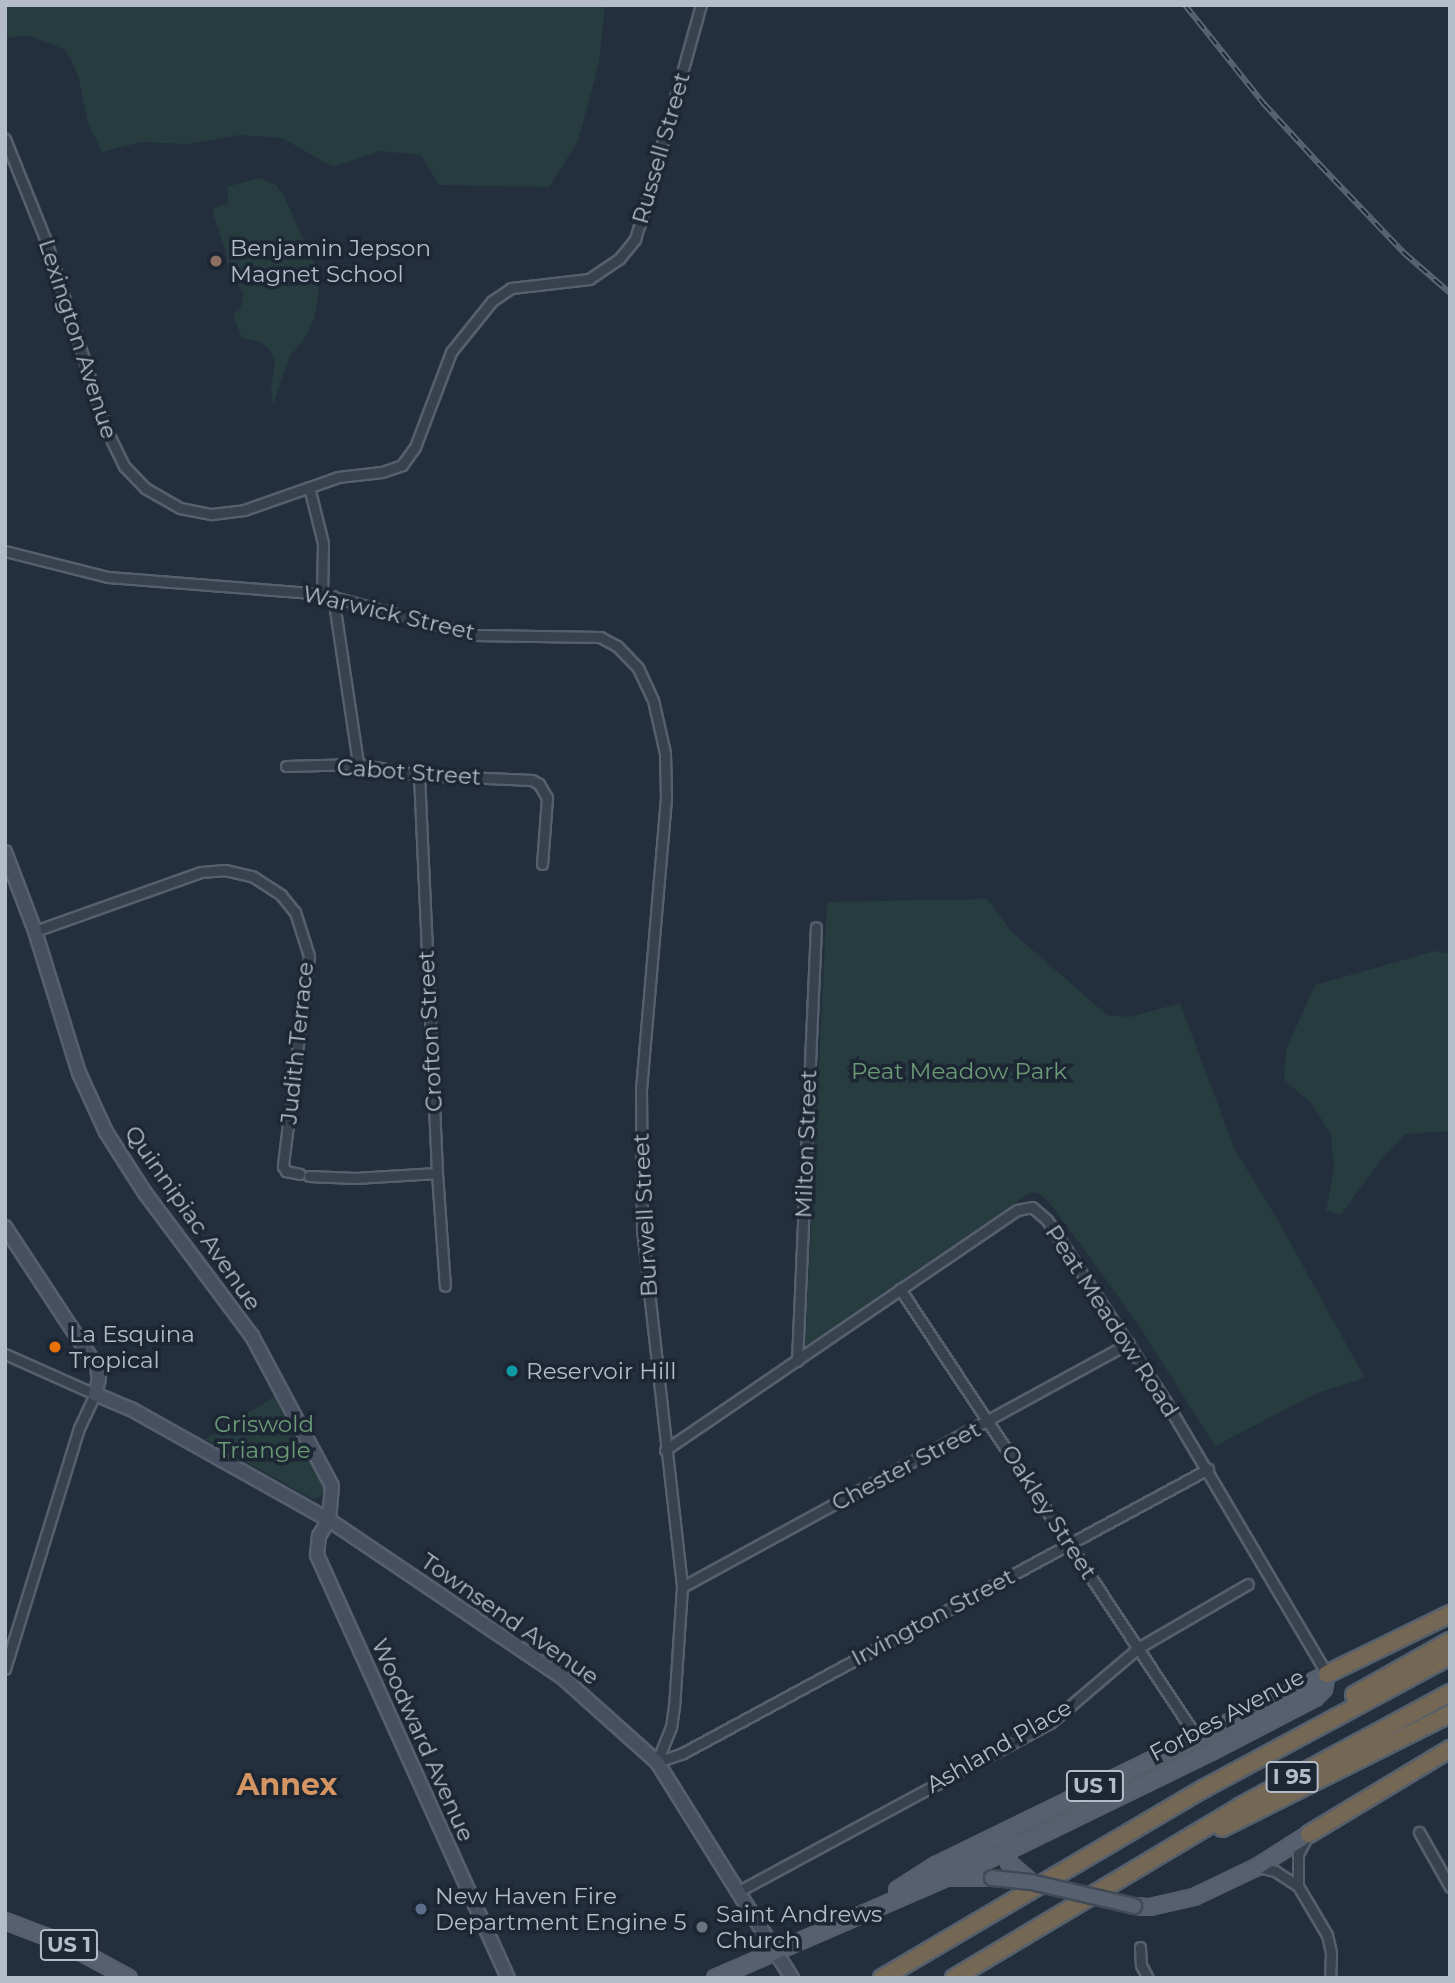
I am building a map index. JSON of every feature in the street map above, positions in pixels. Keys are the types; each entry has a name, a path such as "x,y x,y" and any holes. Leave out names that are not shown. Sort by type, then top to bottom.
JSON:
{"highway":[{"name":"Forbes Avenue","path":"1327,1674 1450,1614"},
{"path":"1237,1770 1375,1682 1450,1641"},
{"name":"I 95","path":"882,1978 1237,1770 1450,1656"},
{"name":"I 95","path":"954,1978 1137,1867 1322,1761 1450,1693"},
{"path":"1137,1867 1247,1817 1450,1714"},
{"name":"US 1","path":"1309,1834 1450,1749"}],"main road":[{"name":"Quinnipiac Avenue","path":"5,852 35,931 79,1073 106,1132 145,1193 252,1336 332,1486 329,1520"},
{"path":"5,1227 97,1367 99,1379 95,1394"},
{"name":"Townsend Avenue","path":"95,1394 131,1409 329,1520 563,1678 657,1762 792,1978"},
{"name":"Woodward Avenue","path":"329,1520 316,1548 321,1569 508,1978"},
{"name":"Forbes Avenue","path":"870,1909 936,1864 1327,1674"},
{"name":"Forbes Avenue","path":"715,1978 942,1878 1008,1857 1315,1698 1324,1689 1327,1674"},
{"path":"1007,1830 1008,1857 1031,1882"},
{"name":"US 1","path":"942,1878 992,1878 1031,1882 1134,1906 1150,1907 1194,1897 1257,1867 1309,1834"},
{"name":"US 1","path":"5,1921 68,1945 129,1978"}],"street":[{"name":"Russell Street","path":"309,488 338,477 382,472 402,465 415,447 451,352 501,293 526,285 589,279 607,269 628,249 646,206 701,5"},
{"name":"Lexington Avenue","path":"5,139 41,227 107,431 119,457 134,478 168,503 212,514 244,510 309,488"},
{"path":"309,488 323,543 322,594"},
{"name":"Warwick Street","path":"5,551 108,577 322,594 475,635 600,637 617,646 638,668"},
{"path":"333,597 358,764"},
{"name":"Burwell Street","path":"638,668 653,700 662,732 666,773 666,798 645,1018 641,1099 642,1228 682,1587 674,1706 671,1727 657,1762"},
{"name":"Cabot Street","path":"286,766 358,764 419,775 532,780 539,784 547,798 542,864"},
{"name":"Crofton Street","path":"419,775 437,1173 446,1286"},
{"name":"Judith Terrace","path":"35,931 201,872 225,870 252,876 281,895 295,912 309,956 283,1166 286,1171 304,1175 355,1178 437,1173"},
{"name":"Milton Street","path":"796,1361 816,927"},
{"name":"Peat Meadow Road","path":"665,1450 1017,1210 1032,1208 1047,1220 1129,1343 1208,1469 1327,1674"},
{"name":"Oakley Street","path":"900,1289 1196,1736"},
{"name":"Chester Street","path":"682,1587 1129,1343"},
{"path":"5,1354 95,1394 79,1428 6,1665"},
{"name":"Irvington Street","path":"657,1762 683,1753 1208,1469"},
{"name":"Ashland Place","path":"738,1891 1050,1723 1138,1648 1248,1584"},
{"path":"1419,1832 1450,1887"},
{"path":"1298,1886 1298,1854 1309,1834"},
{"path":"1257,1867 1275,1871 1298,1886 1327,1935 1331,1953 1330,1978"},
{"path":"1140,1947 1141,1965 1148,1978"}],"green space":[{"path":"5,5 605,5 599,63 578,141 549,187 439,185 421,155 380,151 333,167 282,138 240,135 188,144 142,142 102,152 88,123 78,75 66,50 27,35 5,38"},
{"path":"259,178 276,185 282,192 314,263 319,293 314,319 307,335 289,358 273,405 271,389 275,361 270,350 260,342 242,338 233,314 241,307 243,292 229,277 226,252 213,214 214,208 228,203 227,187"},
{"name":"Peat Meadow Park","path":"987,899 1012,932 1107,1015 1130,1017 1180,1003 1235,1150 1276,1217 1365,1378 1317,1393 1215,1446 1136,1321 1050,1203 1040,1194 1031,1192 805,1346 827,902"},
{"path":"1435,951 1450,954 1450,1131 1405,1134 1380,1161 1341,1215 1326,1211 1334,1168 1331,1134 1311,1103 1284,1080 1286,1050 1315,985"},
{"name":"Griswold Triangle","path":"275,1396 324,1485 324,1492 318,1498 311,1498 205,1439"}],"railway":[{"path":"1185,5 1264,104 1320,165 1404,253 1450,293"}],"place":[{"name":"Benjamin Jepson Magnet School","path":"216,261"},
{"name":"La Esquina Tropical","path":"55,1347"},
{"name":"Reservoir Hill","path":"512,1371"},
{"name":"New Haven Fire Department Engine 5","path":"421,1909"},
{"name":"Saint Andrews Church","path":"702,1927"}],"district":[{"name":"Annex","path":"287,1785"}]}
